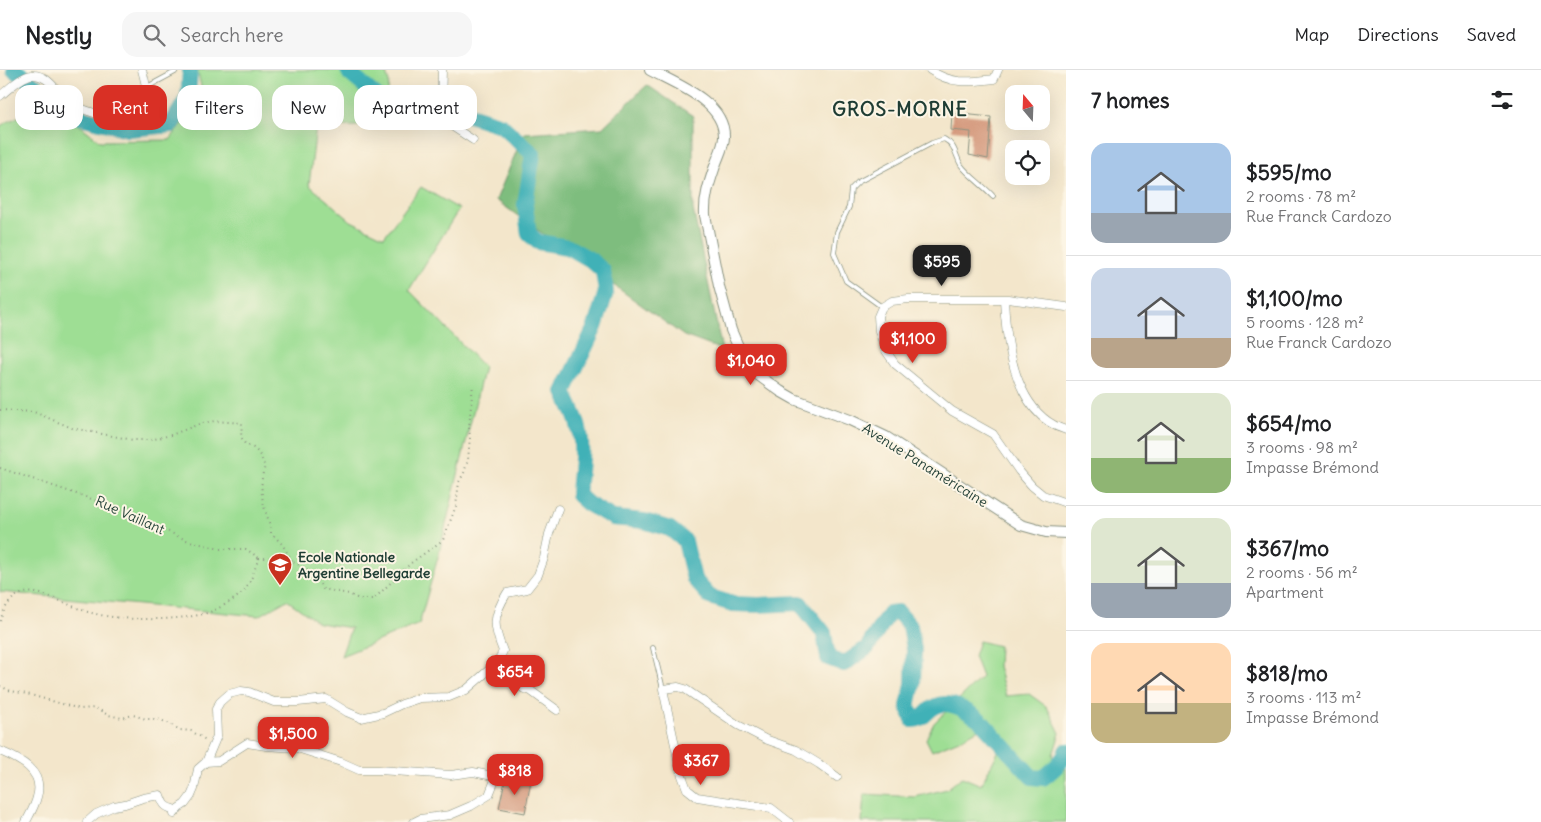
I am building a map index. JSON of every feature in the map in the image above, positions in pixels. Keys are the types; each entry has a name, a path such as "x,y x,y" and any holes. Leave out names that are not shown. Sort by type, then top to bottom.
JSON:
{"main road":[{"name":"Avenue Panaméricaine","path":"650,70 690,91 705,102 714,110 723,129 724,139 706,192 705,215 718,286 731,330 747,365 774,387 794,399 857,423 886,437 1021,525 1046,532 1066,533"}],"street":[{"path":"142,70 146,85"},
{"path":"442,70 441,104 444,121 473,140"},
{"path":"930,70 950,81 966,82 994,79 998,70"},
{"path":"0,96 30,75 40,76 71,104 93,113"},
{"path":"1066,307 1006,299 908,299 892,301 882,307 878,316 879,331 886,351 895,364 952,411 993,434 1019,471 1043,495 1066,503"},
{"path":"1006,299 1007,330 1013,368 1026,399 1044,418 1066,430"},
{"path":"87,822 96,814 114,806 160,795 164,805 173,809 174,814 185,804 194,790 198,769 206,762 217,736 216,709 220,702 229,694 241,691 249,692 274,702 298,702 326,698 347,712 361,718 383,713 420,698 448,697 466,690 494,666 500,658 503,651 496,632 496,616 500,604 507,593 527,589 538,575 558,509"},
{"path":"500,658 514,681 524,690 531,691 557,710"},
{"path":"789,822 771,808 697,797 687,789 681,773 663,689 678,687 686,690 738,725 765,739 796,750 837,777"},
{"path":"206,762 219,761 247,743 297,748 359,770 450,775 473,772 492,776 495,780 489,795 470,806 450,815 414,822"},
{"path":"0,751 25,763 34,772 38,785 38,796 26,822"}],"lane":[{"path":"152,85 176,70"},
{"path":"882,307 846,280 834,252 837,232 848,207 852,189 858,182 932,143 944,139 950,142 956,150 962,166 993,196"},
{"path":"653,648 663,689"}],"path":[{"path":"0,410 34,412 72,428 133,440 150,440 171,435 202,423 242,423 241,437 245,444 259,452 264,466 261,493 271,533 282,544 293,562 302,565 319,582 323,589 349,594 359,599 374,599 411,563 443,540 456,506 459,482 468,460 473,384"},
{"name":"Rue Vaillant","path":"0,468 118,508 186,540 220,549 246,549 259,558 275,557 293,562"},
{"path":"0,621 12,598 24,593 58,599 93,614 135,619 170,618 204,614 232,601 246,589 259,558"},
{"path":"0,686 11,691 80,709 96,708 108,715 122,718 133,714 146,719 158,720 180,730 191,731 204,737 212,748"}],"green space":[{"path":"197,70 385,70 389,85 354,85 354,126 344,126 344,85 272,85 272,130 316,130 309,185 351,221 384,237 421,187 459,209 409,290 484,367 438,557 419,624 341,656 351,628 319,623 287,600 259,616 0,592 0,126 15,118 15,130 83,130 83,128 100,141 170,140 177,130 262,130 262,85 201,85"},
{"path":"647,85 693,116 693,209 722,350 684,336 496,200 524,133 602,128"},
{"path":"979,641 999,646 998,666 1006,696 1029,694 1047,707 1060,733 1053,755 1060,772 1066,768 1066,822 862,822 864,794 915,797 947,789 962,777 981,785 1001,746 988,724 959,740 932,751 926,739 934,723 982,677 974,656"}],"building":[{"path":"952,113 991,117 988,159 969,155 971,132 951,130"},
{"path":"531,780 525,813 499,808 505,781"}],"waterway":[{"path":"14,70 77,116 128,129 171,125 188,97 190,70"},
{"path":"348,70 350,74 394,111 436,116 463,113 501,125 533,154 525,205 529,234 538,242 568,247 591,260 603,271 606,292 595,327 564,392 580,433 581,451 578,495 588,504 613,518 644,521 670,529 685,541 694,579 710,597 733,604 800,603 824,633 828,658 844,664 867,648 889,613 898,612 910,626 914,649 913,684 908,706 913,720 921,718 941,704 959,707 980,720 1032,777 1043,778 1060,763 1066,751"}],"place":[{"name":"Ecole Nationale Argentine Bellegarde","path":"280,586"}],"district":[{"name":"GROS-MORNE","path":"900,109"}]}
